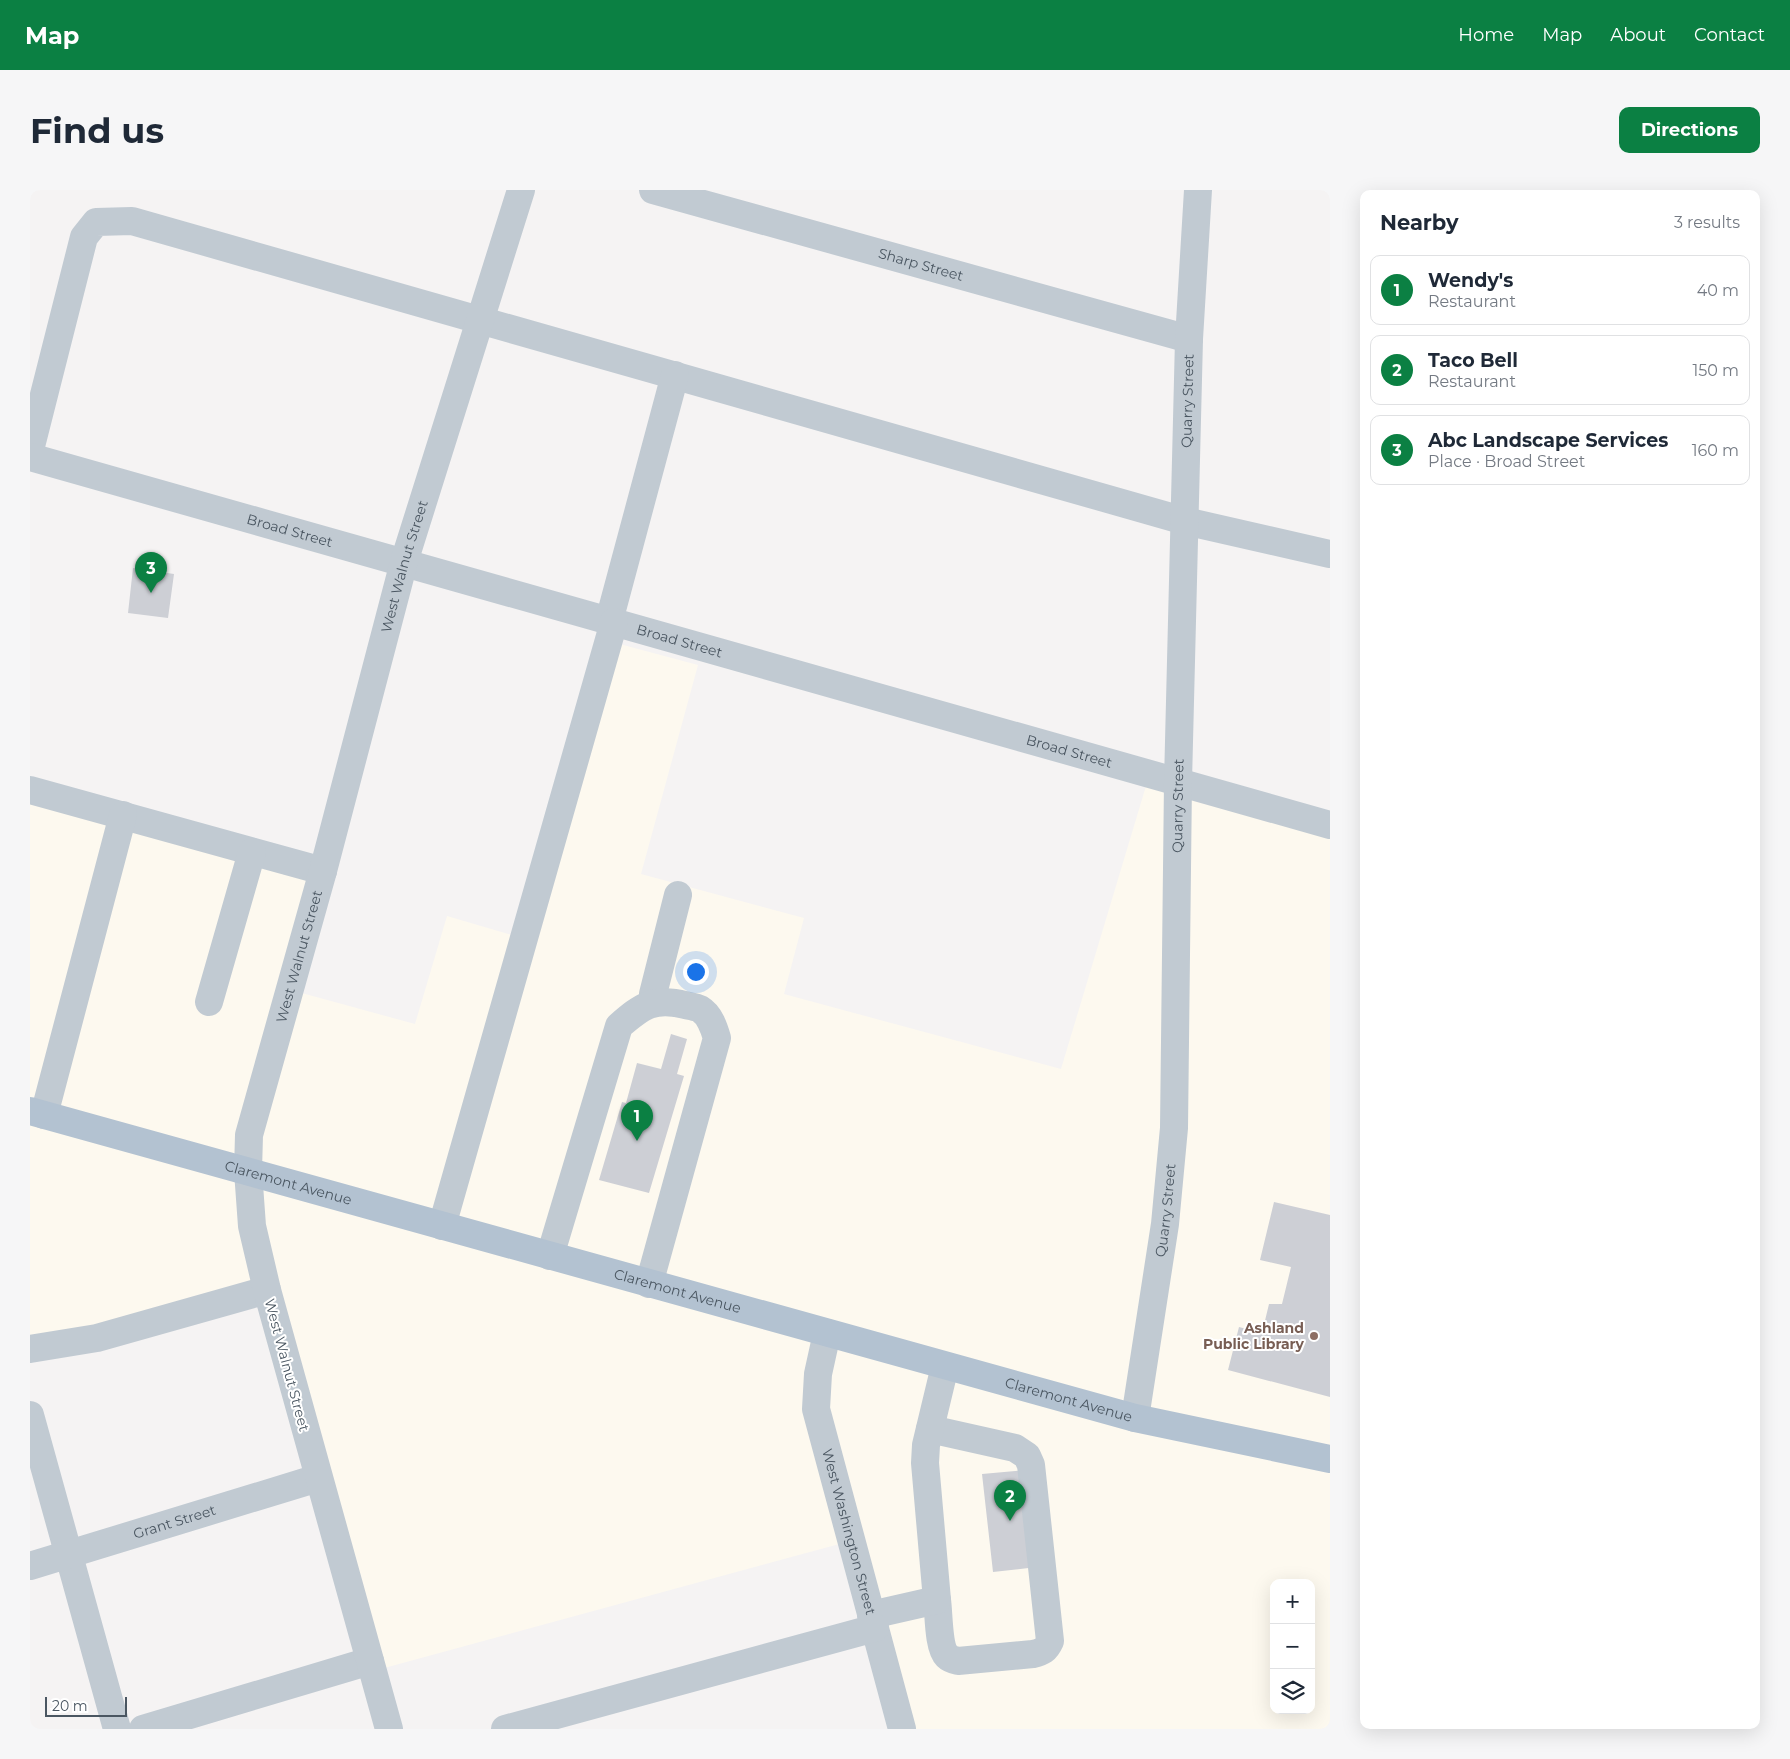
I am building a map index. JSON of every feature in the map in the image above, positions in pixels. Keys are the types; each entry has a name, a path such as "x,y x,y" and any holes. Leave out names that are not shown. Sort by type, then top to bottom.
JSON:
{"main road":[{"name":"Claremont Avenue","path":"37,1113 1135,1418 1330,1459"}],"street":[{"name":"West Walnut Street","path":"389,1729 267,1290 252,1226 248,1171 249,1134 323,871 404,562 521,190"},
{"name":"Sharp Street","path":"653,190 1189,339"},
{"name":"Quarry Street","path":"1135,1418 1165,1224 1174,1128 1178,782 1189,339 1198,190"},
{"path":"30,450 84,237 96,222 132,221 1185,522 1330,554"},
{"path":"442,1226 612,621 674,375"},
{"name":"Broad Street","path":"30,456 1330,825"},
{"path":"30,790 323,871"},
{"path":"37,1113 124,815"},
{"path":"209,1002 252,852"},
{"path":"653,1003 653,994 678,895"},
{"path":"550,1256 619,1026 634,1012 653,1003 669,1001 700,1009 712,1023 717,1038 649,1284"},
{"path":"30,1349 97,1338 267,1290"},
{"name":"West Washington Street","path":"826,1333 818,1374 816,1409 902,1729"},
{"path":"930,1429 1015,1448 1027,1456 1031,1465 1050,1641 1047,1648 1041,1652 958,1661 946,1656 942,1648 925,1463 930,1429 945,1366"},
{"path":"30,1415 117,1729"},
{"name":"Grant Street","path":"30,1566 318,1478"},
{"path":"505,1729 873,1622 937,1600"},
{"path":"143,1729 370,1661"}],"shaded area":[{"path":"612,642 698,665 641,874 804,918 784,994 1061,1069 1149,776 1330,824 1330,1729 893,1729 843,1543 377,1670 271,1292 30,1356 30,784 334,868 298,992 415,1024 447,916 529,940"}],"building":[{"path":"133,568 174,574 168,618 128,613"},
{"path":"671,1034 687,1039 677,1074 684,1076 649,1193 599,1180 622,1102 626,1103 637,1063 661,1069"},
{"path":"1274,1202 1330,1215 1330,1397 1228,1370 1239,1327 1262,1333 1269,1304 1282,1304 1291,1267 1260,1260"},
{"path":"1027,1470 1037,1567 993,1572 982,1474"}],"place":[{"name":"Abc Landscape Services","path":"151,593"},
{"name":"Wendy's","path":"637,1141"},
{"name":"Ashland Public Library","path":"1314,1336"},
{"name":"Taco Bell","path":"1010,1521"}]}
